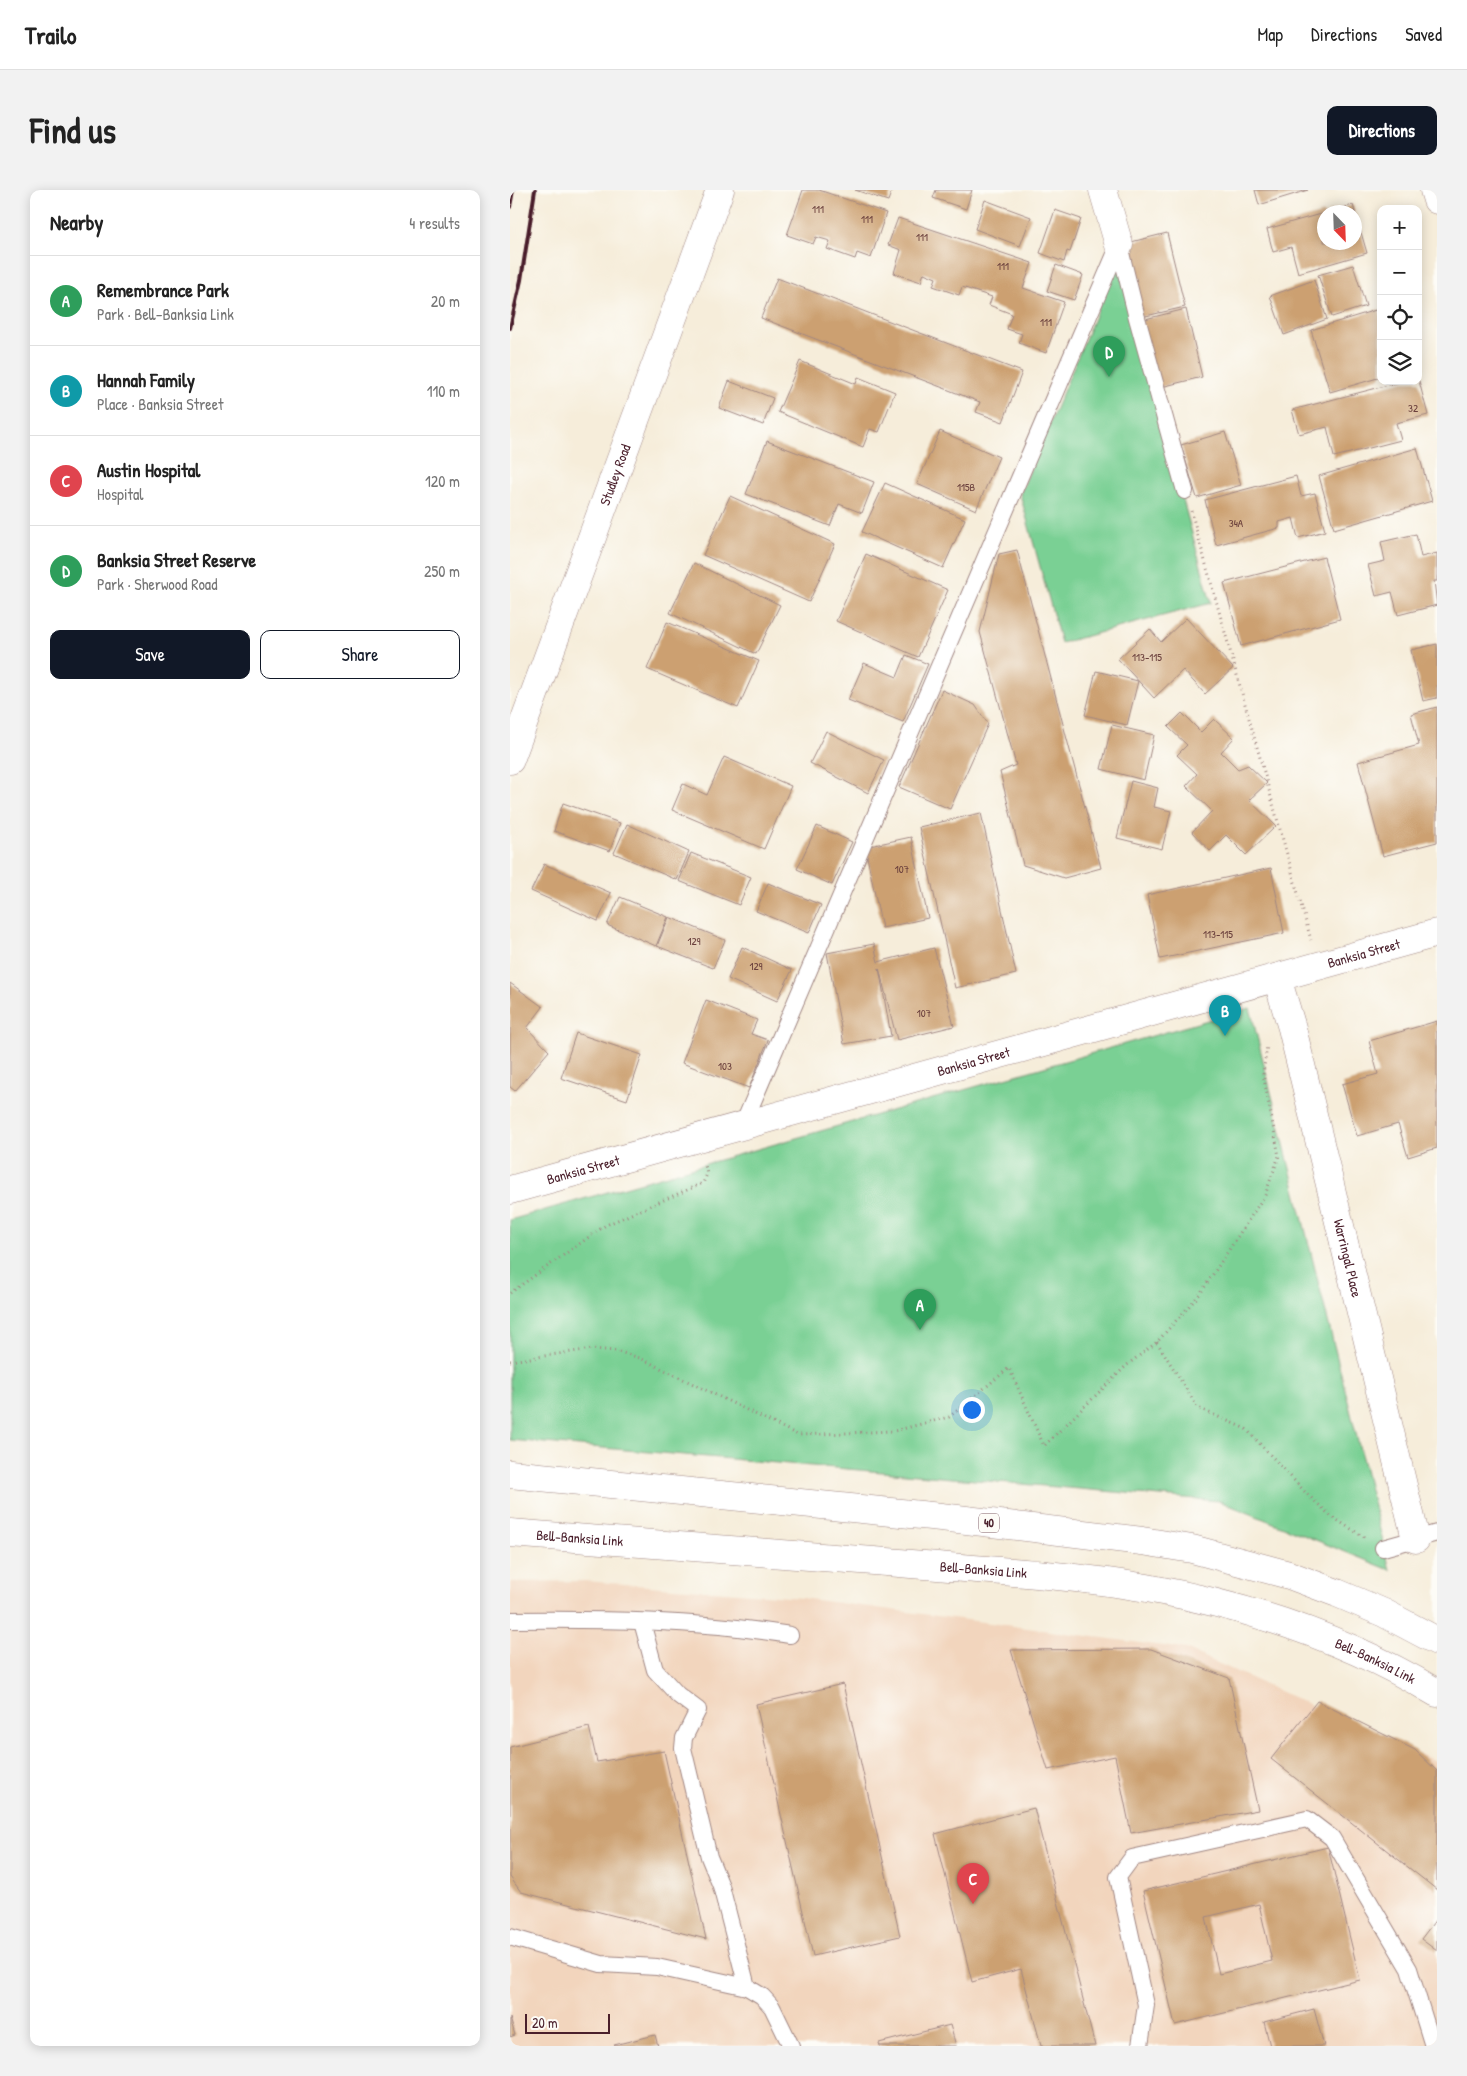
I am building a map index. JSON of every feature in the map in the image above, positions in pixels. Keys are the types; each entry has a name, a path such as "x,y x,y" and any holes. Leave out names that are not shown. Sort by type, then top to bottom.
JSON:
{"main road":[{"name":"Studley Road","path":"510,760 720,190"},
{"path":"1103,190 1119,245"},
{"path":"1434,190 1437,200"},
{"name":"Banksia Street","path":"510,1190 1437,933"},
{"name":"Warringal Place","path":"1277,978 1292,1028 1426,1536"},
{"name":"40","path":"510,1474 950,1518 1142,1541 1192,1549 1288,1575 1337,1593 1384,1613 1437,1640"},
{"name":"Bell–Banksia Link","path":"510,1534 868,1560 1080,1579 1147,1588 1244,1610 1336,1643 1380,1663 1437,1693"}],"lane":[{"path":"1119,245 1137,318 1185,491"},
{"path":"742,1127 1119,245"},
{"name":"Warringal Place","path":"1383,1548 1426,1536"},
{"path":"510,1620 579,1619 642,1622 746,1628 790,1635"},
{"path":"642,1622 655,1670 678,1695 698,1710 684,1738 683,1748 709,1857 721,1886 747,1987"},
{"path":"1140,2046 1146,2005 1118,1877 1132,1858 1307,1819 1332,1838 1409,1969 1433,2046"},
{"path":"510,1937 601,1964 657,1967 747,1987 762,1996 772,2007 792,2046"}],"path":[{"path":"1185,491 1318,966"},
{"path":"510,1361 592,1349 616,1351 640,1358 798,1434 894,1431 949,1417 1009,1368 1044,1446 1127,1364 1157,1342 1200,1294 1265,1195 1279,1156 1263,1074 1266,1047 1292,1028"},
{"path":"510,1293 606,1225 703,1183 707,1174 699,1138"},
{"path":"1157,1342 1198,1408 1246,1429 1307,1494 1332,1517 1383,1548"}],"shaded area":[{"path":"585,1581 801,1598 1186,1649 1437,1762 1437,2046 510,2046 510,1582"}],"green space":[{"path":"1118,261 1211,603 1061,643 1020,494"},
{"path":"1250,1008 1390,1570 1219,1501 510,1440 510,1220"}],"building":[{"path":"803,190 819,190 886,213 871,258 857,253 855,259 827,249 830,241 816,237 813,244 787,235"},
{"path":"855,190 892,190 888,201"},
{"path":"936,190 972,190 966,209 933,198"},
{"path":"1255,190 1308,190 1259,205"},
{"path":"985,200 1031,217 1020,246 975,229"},
{"path":"1055,210 1081,219 1070,252 1067,251 1064,262 1040,253"},
{"path":"1317,215 1317,250 1362,250 1362,236 1367,253 1298,273 1291,247 1273,252 1267,229"},
{"path":"898,218 1032,263 1023,288 1064,302 1046,353 1019,343 1022,334 1007,329 1012,314 989,305 992,297 962,287 959,295 933,286 936,278 924,273 921,282 894,273 901,250 888,245"},
{"path":"1167,233 1185,307 1137,318 1119,245"},
{"path":"1056,265 1083,275 1074,300 1047,291"},
{"path":"1353,265 1366,306 1332,317 1318,275"},
{"path":"777,278 1022,372 1003,422 976,412 980,402 761,318"},
{"path":"1314,280 1327,319 1284,335 1270,296"},
{"path":"1186,309 1202,377 1157,388 1141,320"},
{"path":"1377,310 1377,378 1330,392 1311,330"},
{"path":"800,361 856,384 858,377 895,392 879,432 870,429 863,447 778,412"},
{"path":"729,381 773,398 763,425 719,408"},
{"path":"1389,385 1420,385 1428,415 1396,423 1401,440 1334,457 1327,427 1299,434 1292,410"},
{"path":"940,431 999,457 976,510 917,484"},
{"path":"1225,432 1241,485 1197,498 1181,445"},
{"path":"767,441 874,482 862,513 839,504 830,526 746,494"},
{"path":"1417,448 1432,501 1334,529 1319,476"},
{"path":"1296,476 1301,496 1315,493 1325,531 1298,538 1293,518 1279,522 1279,528 1216,545 1205,500"},
{"path":"885,483 965,519 943,568 862,532"},
{"path":"730,496 835,544 809,602 703,555"},
{"path":"1416,534 1421,557 1437,553 1437,581 1434,581 1437,605 1398,615 1392,592 1376,596 1368,565 1385,561 1381,542"},
{"path":"1017,550 1101,868 1064,878 1023,865 1000,772 1016,765 980,632 999,554"},
{"path":"866,554 948,590 918,657 836,621"},
{"path":"1324,557 1340,619 1241,646 1224,583"},
{"path":"694,563 780,605 756,654 670,613"},
{"path":"1186,618 1233,668 1205,694 1183,670 1154,698 1118,659 1150,629 1161,642"},
{"path":"667,622 759,661 738,708 647,669"},
{"path":"1437,644 1437,698 1423,701 1411,650"},
{"path":"906,655 928,664 903,722 848,700 864,663 897,677"},
{"path":"1096,671 1138,681 1127,725 1085,715"},
{"path":"942,690 975,705 988,724 950,809 899,787"},
{"path":"1437,707 1437,842 1383,856 1358,762 1419,745 1411,714"},
{"path":"1182,713 1201,732 1214,719 1234,738 1221,752 1238,769 1248,765 1267,783 1249,800 1276,826 1246,855 1226,835 1210,851 1192,832 1212,811 1186,786 1197,774 1177,755 1187,745 1168,727"},
{"path":"1112,725 1154,735 1144,780 1101,769"},
{"path":"826,731 884,760 868,793 810,763"},
{"path":"724,757 791,786 764,849 672,810 683,784 707,795"},
{"path":"1131,781 1158,788 1154,807 1171,811 1162,849 1117,838"},
{"path":"563,803 620,823 610,851 554,831"},
{"path":"981,813 1016,974 955,988 919,827"},
{"path":"627,824 689,852 677,880 614,853"},
{"path":"817,826 852,842 832,885 797,869"},
{"path":"911,837 928,918 882,928 865,847"},
{"path":"691,853 751,877 739,905 679,881"},
{"path":"544,864 611,893 598,921 531,891"},
{"path":"1271,868 1284,933 1160,959 1147,895"},
{"path":"768,883 821,905 809,933 756,911"},
{"path":"620,897 668,917 656,946 607,925"},
{"path":"669,917 725,940 713,968 657,946"},
{"path":"874,944 878,962 934,948 954,1026 897,1040 879,968 891,1036 844,1044 827,953"},
{"path":"742,947 792,970 777,1001 728,979"},
{"path":"510,983 543,1007 527,1028 549,1051 515,1091 510,1087"},
{"path":"706,1000 757,1020 751,1034 768,1040 749,1088 682,1063"},
{"path":"1437,1021 1437,1148 1408,1157 1398,1124 1357,1136 1342,1084 1378,1074 1369,1041"},
{"path":"576,1033 642,1055 627,1100 561,1078"},
{"path":"1151,1649 1229,1678 1258,1810 1131,1833 1115,1756 1048,1770 1011,1650"},
{"path":"843,1684 900,1936 813,1956 756,1704"},
{"path":"1317,1701 1415,1750 1437,1771 1437,1890 1271,1759"},
{"path":"589,1727 597,1762 664,1751 706,1939 521,1892 510,1877 510,1747"},
{"path":"1034,1808 1095,2046 1041,2046 1021,1969 972,1982 935,1834"},
{"path":"1328,1847 1360,1980 1175,2025 1143,1891","holes":["1259,1904 1272,1961 1219,1974 1206,1917"]},
{"path":"1437,1918 1437,1951 1421,1939"},
{"path":"1314,2009 1324,2046 1270,2046 1264,2022"},
{"path":"510,2018 515,2035 510,2037"},
{"path":"950,2025 956,2046 880,2046 879,2043"},
{"path":"655,2035 658,2046 614,2045"}],"railway":[{"path":"510,207 513,190"},
{"path":"510,328 521,280 535,190"}],"place":[{"name":"Banksia Street Reserve","path":"1109,377"},
{"name":"Hannah Family","path":"1225,1036"},
{"name":"Remembrance Park","path":"920,1330"},
{"name":"Austin Hospital","path":"973,1904"}]}
